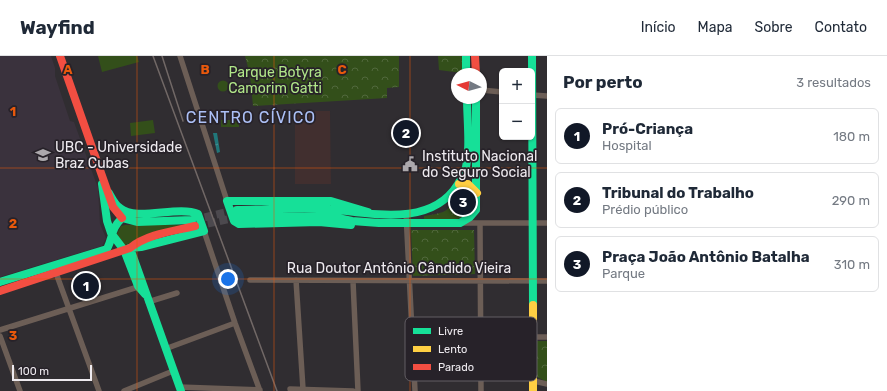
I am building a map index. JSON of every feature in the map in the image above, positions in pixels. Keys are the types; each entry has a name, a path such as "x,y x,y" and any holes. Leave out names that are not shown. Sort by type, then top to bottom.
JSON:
{"main road":[{"path":"60,56 113,207 122,218 137,222 194,223 146,238 127,249"},
{"path":"466,56 466,68"},
{"path":"475,56 476,68"},
{"path":"532,56 532,68"},
{"path":"467,104 467,164 459,184 451,195 437,206 424,211 406,213 356,214 328,210 238,214 328,216 352,221 379,223 460,223 473,214 476,210 476,104"},
{"path":"532,104 533,317"},
{"path":"100,171 105,210 111,233 127,249 147,298 180,389"},
{"path":"459,184 468,184 477,193"},
{"path":"0,291 127,249 141,247 204,231 198,214 195,212 127,212 117,206 109,193"},
{"path":"372,214 331,201 227,201 234,221 241,224 320,222 360,225 379,223"},
{"path":"0,282 102,251 110,246 111,233 114,224 122,218"},
{"path":"533,391 534,382"}],"street":[{"path":"180,56 227,201"},
{"path":"487,91 499,92"},
{"path":"535,95 547,96"},
{"path":"406,213 411,317"},
{"path":"460,223 547,223"},
{"path":"480,223 481,317"},
{"path":"180,389 260,391 204,231"},
{"path":"56,273 99,391"},
{"name":"Rua Doutor Antônio Cândido Vieira","path":"250,280 547,280"},
{"path":"296,280 303,389"},
{"path":"353,281 358,391"},
{"path":"0,330 70,309 141,285"},
{"path":"147,298 177,293"},
{"path":"165,349 235,323"},
{"path":"0,336 20,391"},
{"path":"124,391 173,371"},
{"path":"414,381 414,391"},
{"path":"534,382 547,384"},
{"path":"290,389 353,391"}],"shaded area":[{"name":"UBC - Universidade Braz Cubas","path":"0,56 51,56 55,68 55,76 70,121 74,122 98,188 100,224 106,238 102,246 0,277"},
{"path":"295,111 330,111 331,184 295,184"},
{"path":"80,277 82,284 98,282 99,289 76,295 72,286 75,285 73,279"}],"green space":[{"path":"98,56 137,56 139,62 102,72"},
{"name":"Parque Botyra Camorim Gatti","path":"245,56 399,56 399,87 387,88 387,98 253,106 250,75"},
{"path":"438,56 462,56 462,68 451,68 451,72 439,70"},
{"path":"223,80 227,82 229,86 227,90 223,92 219,90 217,86 219,82"},
{"path":"153,120 155,133 131,136 130,123"},
{"path":"221,120 239,120 239,127 221,127"},
{"path":"464,186 473,191 473,209 468,214 451,220 424,220 424,216 441,213 447,210 460,188"},
{"path":"188,225 138,239 124,246 117,234 121,226"},
{"path":"411,230 474,230 475,274 413,276"},
{"path":"537,341 547,341 547,382 537,377"}],"water":[{"path":"213,133 217,133 220,152 217,153"}],"tunnel":[{"path":"193,220 236,210"},
{"path":"196,226 239,217"}],"railway":[{"path":"153,56 277,391"},
{"path":"162,56 183,121"}],"traffic: fast":[{"path":"466,56 466,68"},
{"path":"532,56 533,305"},
{"path":"237,210 318,208 363,213 399,214 416,212 432,207 446,198 463,176 468,154 467,104"},
{"path":"239,217 328,216 352,221 379,223 460,223 470,217 476,210 476,104"},
{"path":"102,184 107,221 111,233 124,250 138,286 145,294"},
{"path":"109,193 117,205 127,212 146,214 180,211 198,214 204,231 141,247 130,248 181,391"},
{"path":"351,225 319,222 239,224 234,221 227,201 331,201 368,212"},
{"path":"0,282 107,249 114,229 122,218 137,222 192,220"}],"traffic: slow":[{"path":"459,184 468,184 477,193"},
{"path":"533,305 533,317"},
{"path":"533,381 533,391"}],"traffic: jam":[{"path":"60,56 113,207 122,218"},
{"path":"475,56 476,68"},
{"path":"0,291 130,248 152,236 195,226"}],"place":[{"name":"Tribunal do Trabalho","path":"406,133"},
{"name":"UBC - Universidade Braz Cubas","path":"43,155"},
{"name":"Instituto Nacional do Seguro Social","path":"410,164"},
{"name":"Praça João Antônio Batalha","path":"463,202"},
{"name":"Pró-Criança","path":"86,286"}],"district":[{"name":"CENTRO CÍVICO","path":"251,117"}]}
